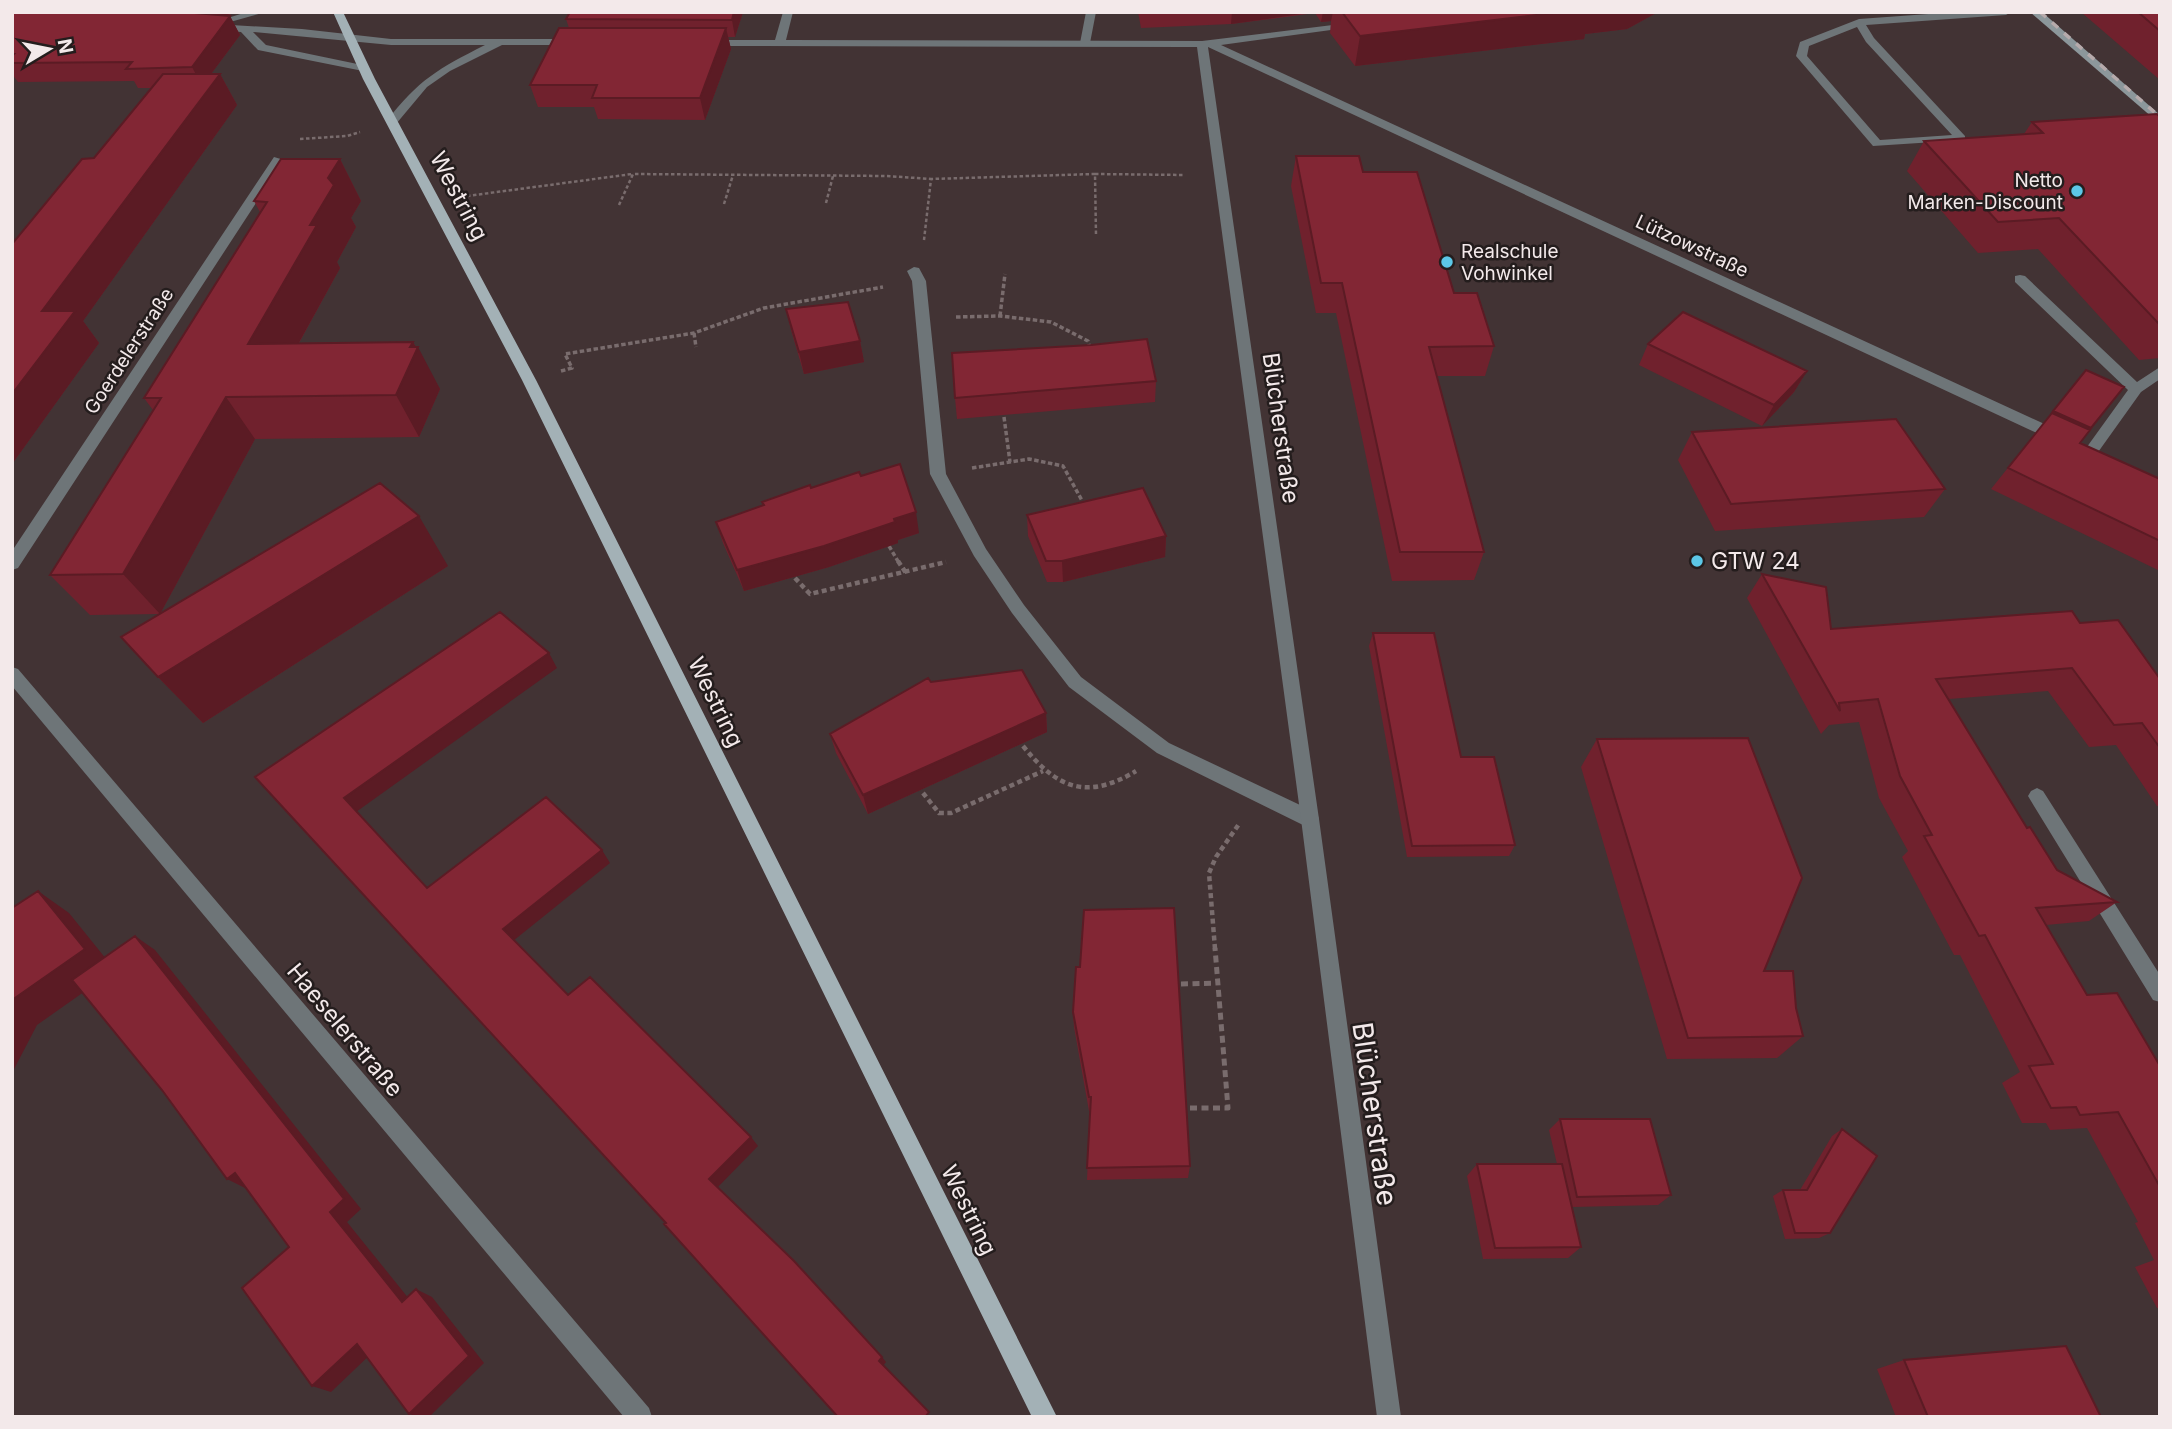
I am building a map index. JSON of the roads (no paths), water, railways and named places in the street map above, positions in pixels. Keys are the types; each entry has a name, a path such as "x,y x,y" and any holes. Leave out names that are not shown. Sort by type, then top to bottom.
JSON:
{"main road":[{"name":"Westring","path":"338,12 363,68 529,380 1045,1417"},
{"path":"2035,12 2158,118"}],"street":[{"path":"261,12 199,27 302,32 350,39 585,42"},
{"path":"780,43 788,12"},
{"path":"1085,43 1091,12"},
{"path":"1859,22 1870,40 1961,138 1877,144 1801,56 1804,44 1859,22 2006,12"},
{"path":"696,43 1205,44 1371,21"},
{"path":"244,29 262,48 363,68"},
{"path":"392,122 423,85 446,69 501,41"},
{"name":"Blücherstraße","path":"1205,44 1389,1417"},
{"name":"Lützowstraße","path":"1205,44 2096,454 2136,389"},
{"name":"Goerdelerstraße","path":"12,564 278,160"},
{"path":"917,276 938,474 981,552 1018,609 1075,682 1163,748 1310,819"},
{"path":"2020,279 2136,389 2160,372"},
{"name":"Haeselerstraße","path":"12,674 640,1417"},
{"path":"2037,796 2160,993"}],"railway":[{"path":"2040,12 2160,117"}],"place":[{"name":"Netto Marken-Discount","path":"2077,191"},
{"name":"Realschule Vohwinkel","path":"1447,262"},
{"name":"GTW 24","path":"1697,561"}]}
